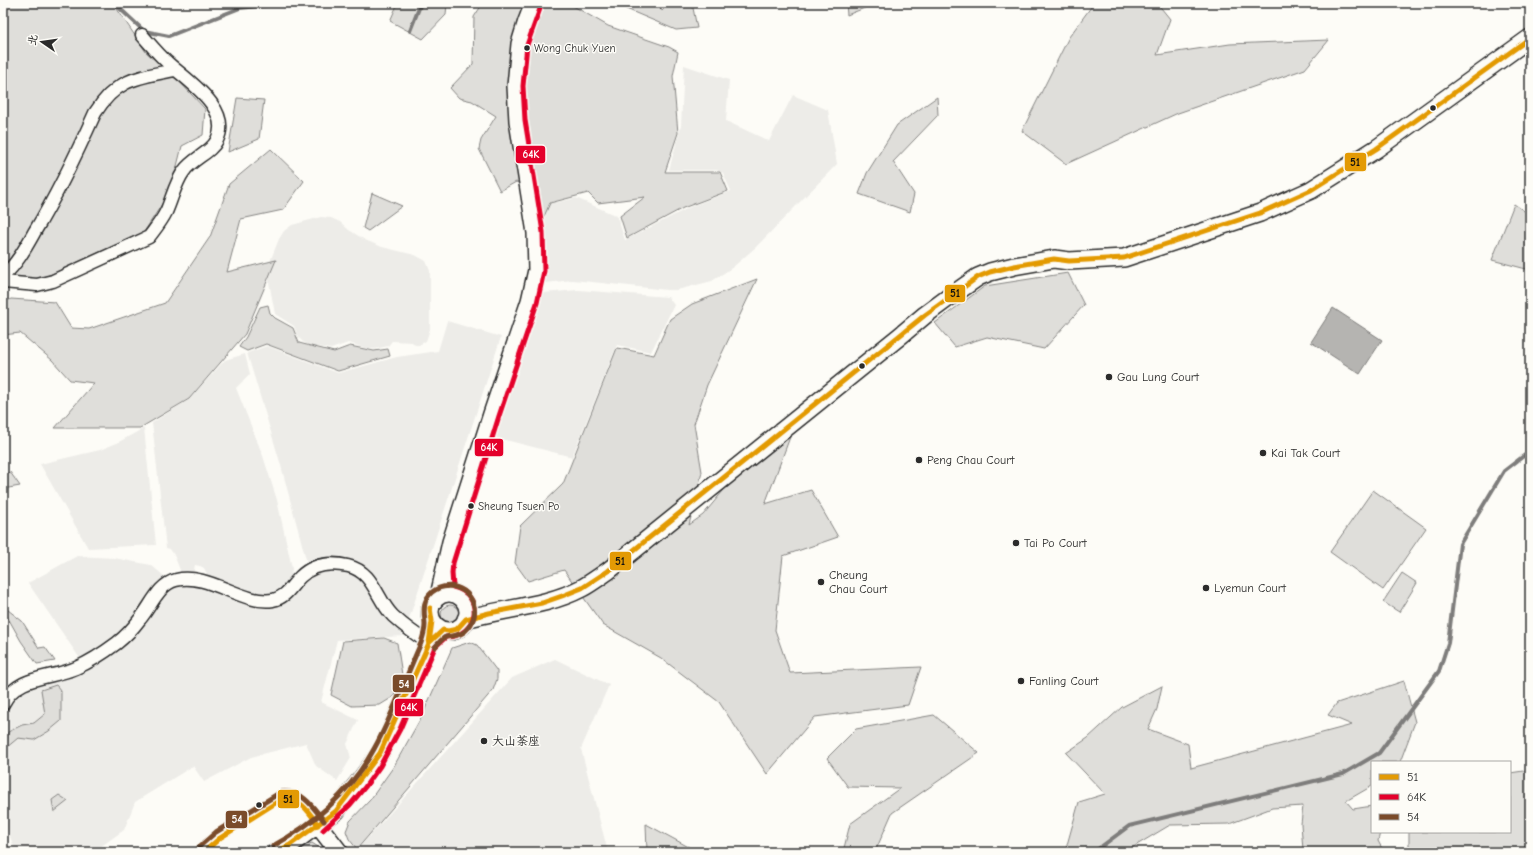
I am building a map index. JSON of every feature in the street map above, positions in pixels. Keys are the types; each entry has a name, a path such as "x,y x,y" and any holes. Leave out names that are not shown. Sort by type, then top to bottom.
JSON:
{"main road":[{"path":"443,594 460,596 467,613 461,626 457,629 448,631 438,626 430,612 430,607 432,603 443,594 446,562 451,542 530,301 536,275 536,233 518,121 516,86 520,44 534,3"},
{"path":"467,613 489,613 542,603 582,588 608,571 912,327 925,314 978,277 1002,268 1054,259 1069,261 1124,258 1260,213 1311,190 1376,149 1530,38"},
{"path":"276,852 290,845 336,811 350,796 380,753 438,626"},
{"path":"318,824 340,852"}],"street":[{"path":"3,282 37,286 53,282 149,237 159,225 188,165 214,146 220,129 219,120 207,96 175,70 142,35"},
{"path":"3,276 10,270 26,248 51,205 95,113 103,100 121,84 131,79 175,70"},
{"path":"3,704 15,689 27,681 77,668 118,642 140,619 162,588 169,582 177,580 186,579 212,583 249,598 271,600 285,594 300,578 320,565 328,564 347,566 359,570 367,576 383,604 393,615 413,633 429,643"}],"shaded area":[{"path":"3,3 113,3 146,52 178,80 205,109 203,135 182,146 171,190 144,232 25,286 3,283"},
{"path":"398,3 447,3 446,15 423,39 390,21"},
{"path":"483,3 568,3 608,26 669,47 678,52 673,76 678,133 665,172 720,172 728,191 683,208 627,238 620,216 645,197 598,203 588,193 550,203 542,221 535,191 516,182 500,191 479,149 481,140 496,116 472,101 459,98 450,88 473,64 474,17"},
{"path":"612,3 659,3 662,11 670,3 692,3 697,28 676,30"},
{"path":"846,3 877,3 847,15"},
{"path":"1094,3 1157,3 1170,19 1157,55 1230,44 1329,40 1305,69 1178,113 1066,164 1022,131 1069,37"},
{"path":"684,65 729,80 726,121 769,141 793,95 828,110 837,164 756,247 733,267 712,281 677,290 573,280 536,284 540,233 545,228 544,221 549,204 576,198 617,216 625,240 692,206 731,191 723,173 717,170 669,170 681,126"},
{"path":"937,97 938,115 893,162 914,194 910,212 859,194 867,173 897,125"},
{"path":"237,98 264,100 259,139 228,152"},
{"path":"271,149 304,181 283,210 241,219 227,272 276,260 245,334 189,399 140,428 55,428 94,383 70,380 52,360 20,333 3,335 3,303 11,299 55,302 71,328 89,329 165,303 210,237 229,184"},
{"path":"372,193 402,206 368,231 363,228"},
{"path":"1514,204 1530,215 1530,270 1492,260"},
{"path":"321,217 331,218 340,222 349,230 365,240 382,247 415,255 426,261 430,271 430,329 426,341 419,345 415,345 412,342 392,341 388,346 376,349 368,349 348,343 331,349 310,346 298,337 294,326 275,314 269,282 269,269 271,259 279,239 284,231 292,225"},
{"path":"1068,273 1084,305 1044,349 987,337 955,347 935,323 985,286"},
{"path":"757,279 707,385 694,424 702,472 689,525 703,515 728,485 790,437 765,504 811,490 838,537 783,556 775,630 790,673 921,667 908,705 815,717 767,774 719,702 661,658 603,625 564,570 528,581 515,563 520,526 563,484 617,348 654,355 670,319 692,304"},
{"path":"578,290 668,297 674,305 651,352 617,345 572,457 486,435 532,294"},
{"path":"268,305 270,313 275,318 293,328 299,343 334,352 350,346 374,351 388,349 390,356 338,371 266,344 247,351 239,347 246,337 260,307"},
{"path":"1333,308 1382,340 1360,374 1311,342"},
{"path":"447,321 501,337 408,622 394,612 368,569 349,558 334,557 307,563 280,462 247,353 267,346 338,373 397,357 438,351"},
{"path":"245,354 250,374 236,388 263,456 277,500 292,568 291,577 283,588 266,595 258,596 209,578 204,568 200,566 195,565 193,574 182,575 174,555 170,549 166,548 152,423 188,400 225,360"},
{"path":"144,428 156,545 88,548 40,464 100,450 117,443"},
{"path":"10,472 20,486 3,489 3,475"},
{"path":"1373,490 1426,528 1383,590 1330,552"},
{"path":"77,556 114,558 151,565 164,576 160,586 117,640 81,660 28,583"},
{"path":"323,567 361,575 403,636 337,640 321,702 358,720 347,744 351,758 337,781 316,766 306,743 251,757 204,782 193,766 135,802 124,830 93,852 16,852 3,819 3,718 7,706 22,690 48,680 66,678 83,669 155,607 167,592 176,587 188,586 211,589 260,603"},
{"path":"1402,573 1417,583 1399,612 1383,602"},
{"path":"446,605 454,605 459,610 457,621 454,623 446,623 441,618 441,610"},
{"path":"3,606 22,621 39,648 45,647 55,661 37,664 21,641 3,609"},
{"path":"384,638 397,643 403,681 393,697 380,705 352,706 331,695 343,641"},
{"path":"470,642 477,645 497,671 497,679 493,690 357,849 349,839 346,831 350,821 370,800 394,766 422,716 452,648"},
{"path":"555,659 609,685 581,749 608,852 355,852 512,678"},
{"path":"1404,681 1415,722 1400,761 1371,761 1371,787 1346,801 1353,809 1371,806 1371,833 1380,833 1378,841 1384,852 1303,850 1301,824 1303,806 1272,808 1229,824 1170,825 1125,852 1065,852 1079,802 1105,794 1066,753 1088,738 1122,707 1162,686 1157,709 1148,729 1188,744 1191,768 1352,725 1328,715 1337,703"},
{"path":"56,685 61,691 61,721 49,731 34,740 18,738 6,748 8,732 22,725 34,723 45,714 41,690"},
{"path":"934,715 979,753 892,813 875,852 843,852 850,824 900,788 848,787 827,758 856,729"},
{"path":"1530,770 1530,852 1409,852 1409,833 1511,833 1511,773"},
{"path":"59,795 68,801 54,812 52,800"},
{"path":"646,824 698,852 647,852"},
{"path":"312,843 326,852 287,852"}],"waterway":[{"path":"114,3 144,31 169,36 240,8 286,3"},
{"path":"410,31 421,3"},
{"path":"1094,852 1129,826 1343,774 1379,753 1439,671 1448,643 1460,544 1504,471 1530,451"}],"transit line":[{"name":"64K","path":"323,830 350,805 380,766 400,729 435,647 446,637 457,635 466,630 474,615 474,606 470,598 463,591 453,587 453,563 499,416 537,303 544,271 543,232 525,120 523,86 527,45 541,6"},
{"name":"51","path":"429,643 443,630 448,631 457,629 466,619 542,603 582,588 608,571 925,315 978,277 990,272 1014,266 1054,259 1069,261 1124,258 1260,213 1311,190 1376,149 1530,38"},
{"name":"54","path":"273,846 303,827 331,805 365,764 387,723 421,643 425,630 425,601 429,595 439,588 448,586 464,591 470,597 473,604 475,612 473,620 468,628 463,632 458,635 445,638 435,647"},
{"name":"51","path":"276,852 290,845 336,811 380,753 429,643 432,621 430,608"},
{"name":"54","path":"199,847 216,832 281,792 295,793 301,796 311,804 324,821"},
{"name":"51","path":"204,852 220,838 282,799 294,800 299,803 318,825"}],"place":[{"name":"Wong Chuk Yuen","path":"527,48"},
{"name":"Gau Lung Court","path":"1109,377"},
{"name":"Kai Tak Court","path":"1263,453"},
{"name":"Peng Chau Court","path":"919,460"},
{"name":"Sheung Tsuen Po","path":"471,506"},
{"name":"Tai Po Court","path":"1016,543"},
{"name":"Cheung Chau Court","path":"821,582"},
{"name":"Lyemun Court","path":"1206,588"},
{"name":"Fanling Court","path":"1021,681"},
{"name":"大山荼座","path":"484,741"}]}
